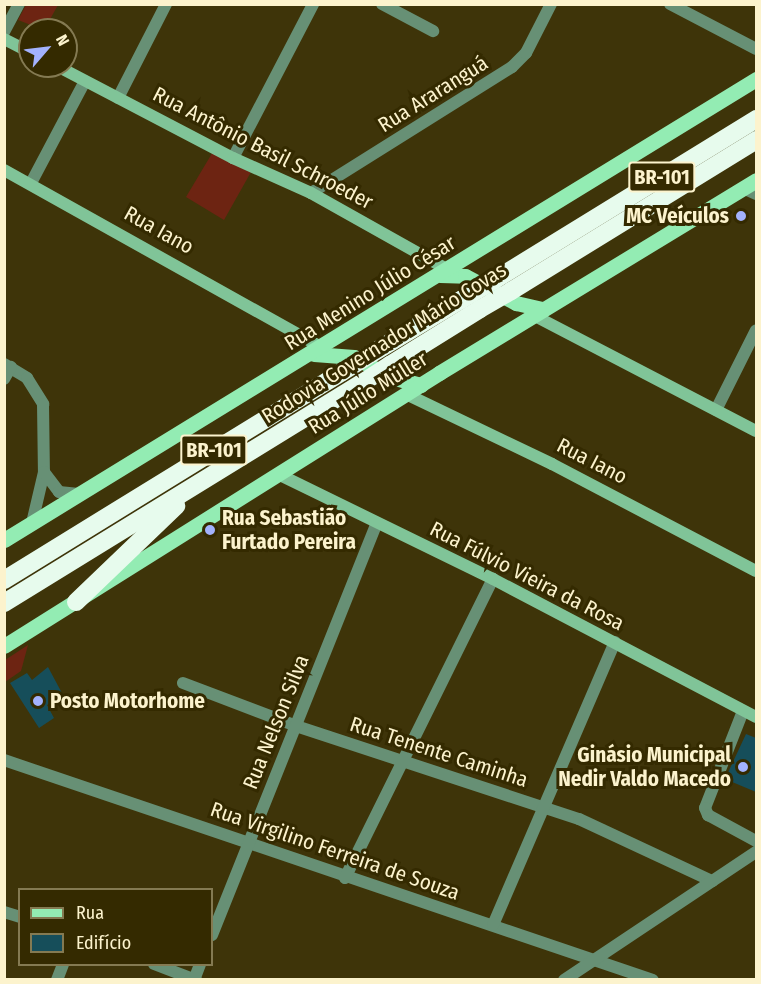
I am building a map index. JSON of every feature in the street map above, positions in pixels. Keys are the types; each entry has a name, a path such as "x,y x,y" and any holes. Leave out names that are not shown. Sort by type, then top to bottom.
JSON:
{"highway":[{"name":"Rodovia Governador Mário Covas","path":"4,580 461,300 484,280 755,125"},
{"name":"Rodovia Governador Mário Covas","path":"4,603 362,383 391,371 480,309 514,297 755,125"},
{"path":"76,602 204,481"}],"main road":[{"name":"Rua Menino Júlio César","path":"4,540 348,332 756,79"},
{"name":"Rua Júlio Müller","path":"4,646 532,316 752,187"},
{"path":"471,256 471,273 484,280"},
{"name":"Rua Antônio Basil Schroeder","path":"444,273 484,280 514,297 532,316"},
{"path":"514,297 532,316"},
{"path":"348,332 354,357"},
{"name":"Rua Iano","path":"317,351 354,357 421,385"},
{"path":"391,371 401,397"}],"street":[{"path":"4,32 19,4"},
{"path":"118,98 166,4"},
{"path":"232,158 312,4"},
{"path":"382,4 433,32"},
{"name":"Rua Araranguá","path":"311,193 512,67 526,53 551,4"},
{"path":"670,4 756,49"},
{"path":"4,39 18,46"},
{"name":"Rua Antônio Basil Schroeder","path":"78,77 232,158 311,193 444,273"},
{"path":"31,183 85,81"},
{"name":"Rua Iano","path":"4,170 31,183 317,351"},
{"name":"Rua Antônio Basil Schroeder","path":"532,316 756,431"},
{"path":"716,410 756,330"},
{"path":"4,379 8,366 33,384 43,404 44,472 32,523"},
{"name":"Rua Iano","path":"401,397 552,464 756,570"},
{"path":"44,472 59,492 79,494"},
{"name":"Rua Fúlvio Vieira da Rosa","path":"279,474 493,579 756,717"},
{"name":"Rua Nelson Silva","path":"213,933 377,523"},
{"path":"345,878 493,579"},
{"path":"493,926 615,642"},
{"name":"Rua Tenente Caminha","path":"183,683 296,726 403,759 595,825 712,881"},
{"path":"742,711 705,808 708,815 756,841"},
{"name":"Rua Virgilino Ferreira de Souza","path":"4,760 345,878 653,980"},
{"path":"564,980 756,852"},
{"path":"159,966 195,979"}],"shaded area":[{"path":"26,4 58,5 51,18 19,18"},
{"path":"214,150 251,172 224,220 186,197"},
{"path":"28,645 21,671 5,682 5,660"}],"building":[{"name":"Posto Motorhome","path":"48,667 63,695 47,705 54,718 39,728 10,683 27,673 32,680"},
{"name":"Ginásio Municipal Nedir Valdo Macedo","path":"746,734 756,738 756,792 725,779"}],"place":[{"name":"MC Veículos","path":"741,216"},
{"name":"Rua Sebastião Furtado Pereira","path":"210,530"},
{"name":"Posto Motorhome","path":"38,701"},
{"name":"Ginásio Municipal Nedir Valdo Macedo","path":"743,767"}]}
